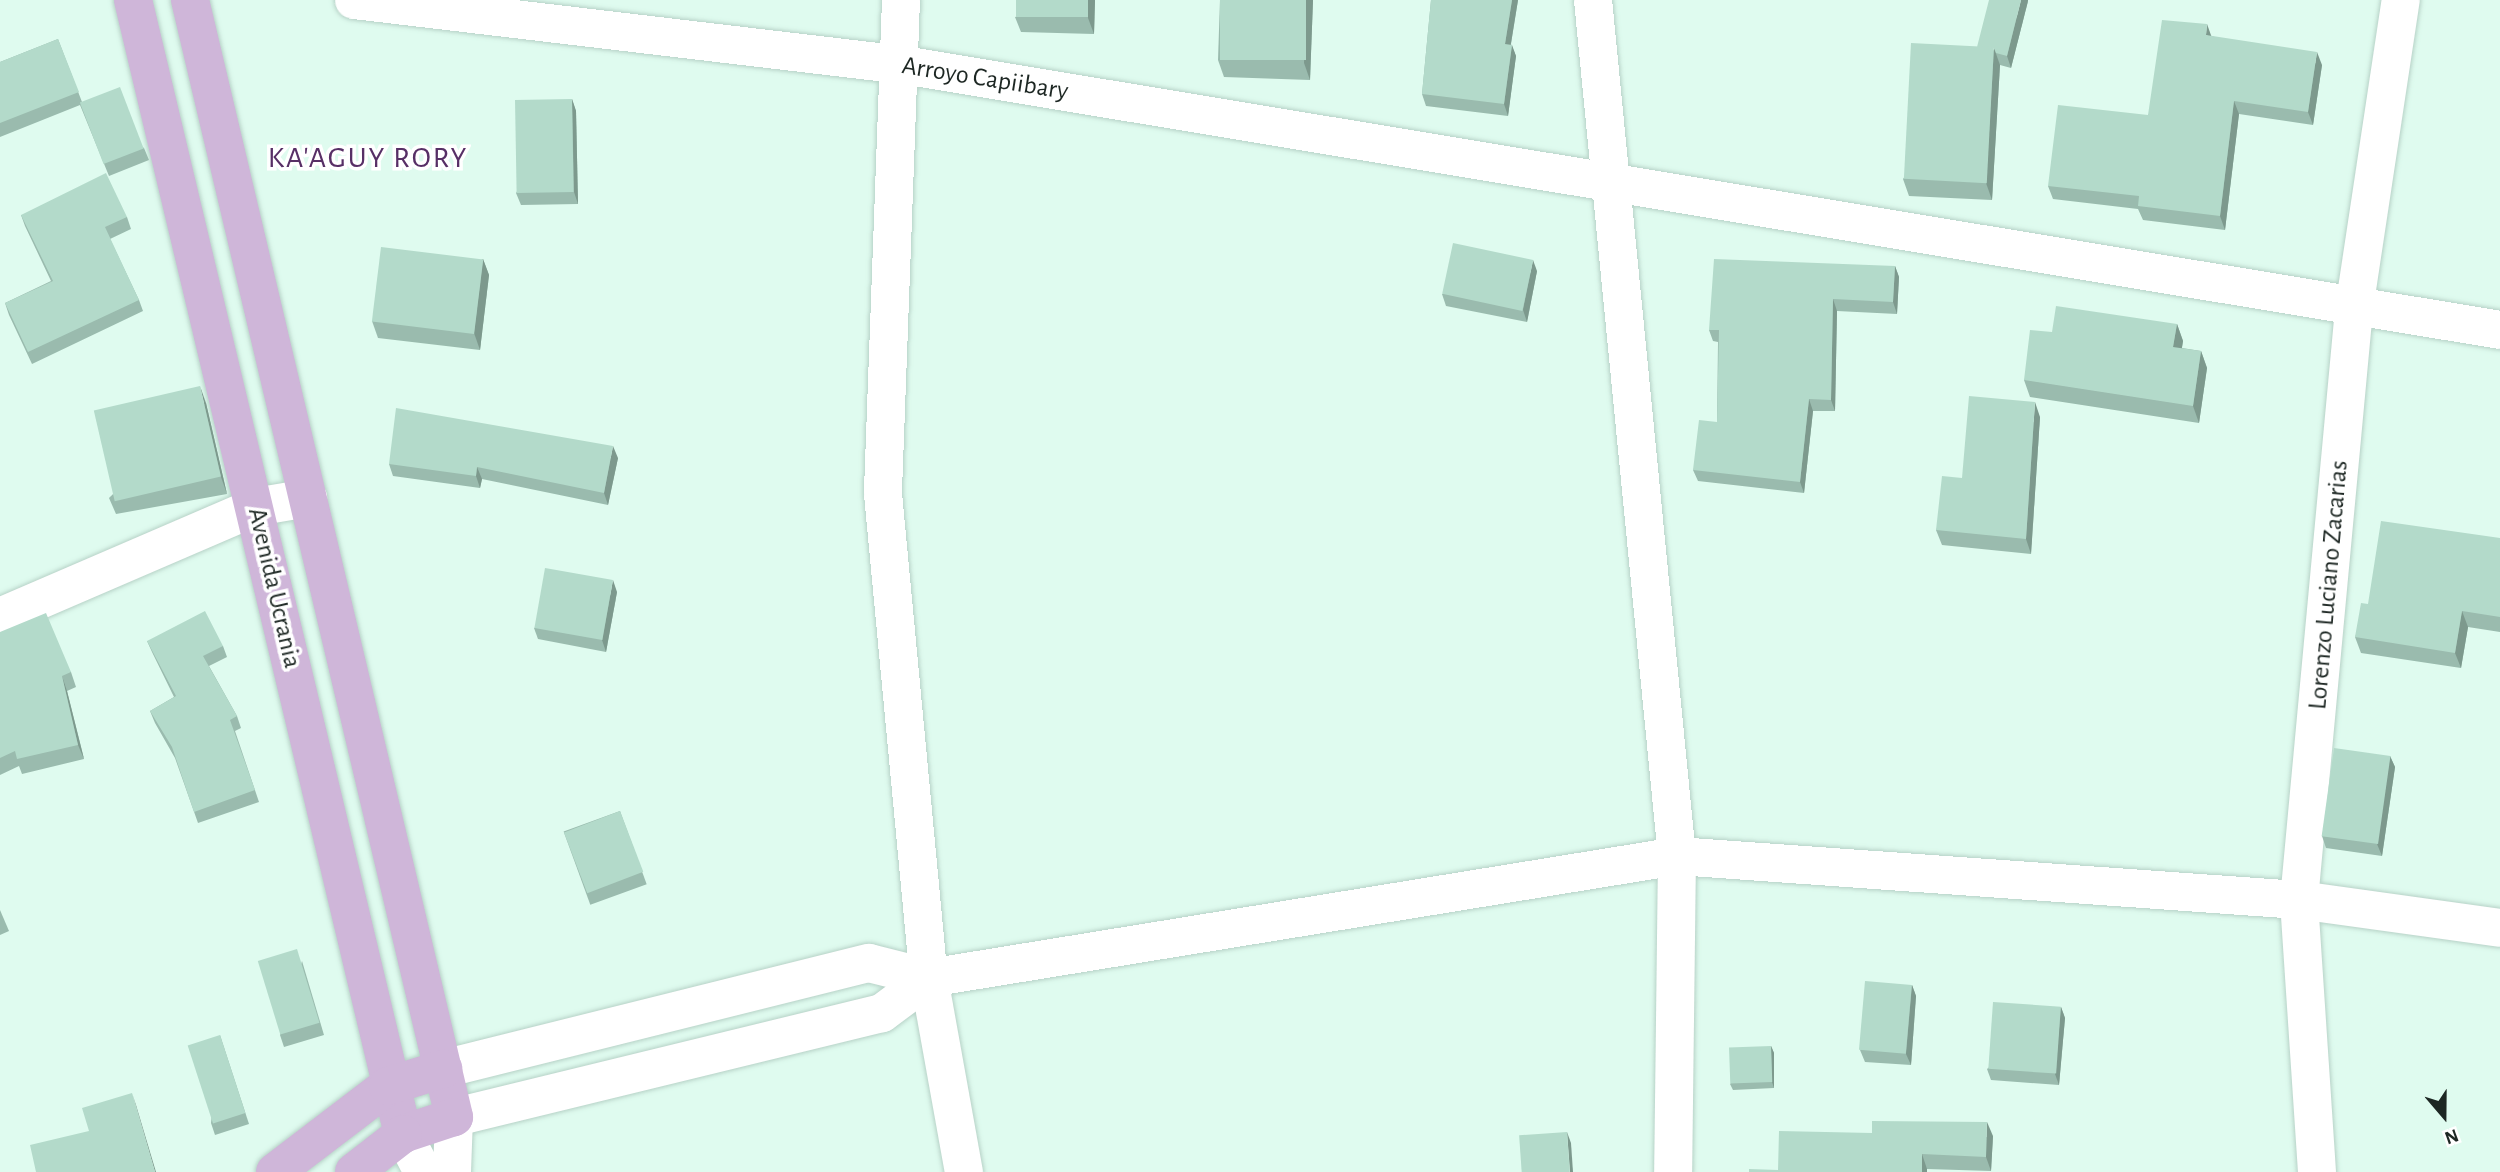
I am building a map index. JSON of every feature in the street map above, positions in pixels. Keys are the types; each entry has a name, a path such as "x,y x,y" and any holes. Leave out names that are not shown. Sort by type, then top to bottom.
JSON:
{"main road":[{"name":"Avenida Ucrania","path":"133,0 256,507 388,1086 403,1134"},
{"name":"Avenida Ucrania","path":"190,0 454,1117"},
{"path":"275,1172 388,1086 443,1069"},
{"path":"354,1172 403,1134 454,1117"}],"street":[{"name":"Arroyo Capiibary","path":"354,0 903,65 2354,309 2500,330"},
{"path":"901,0 903,65 883,494 929,978 964,1172"},
{"path":"1593,0 1677,856 1672,1172"},
{"name":"Lorenzo Luciano Zacarias","path":"2317,1172 2300,900 2354,309 2401,0"},
{"path":"0,617 256,507 308,498"},
{"path":"443,1069 869,963 929,978 1677,856 2300,900 2500,928"},
{"path":"454,1117 882,1013 929,978"},
{"name":"Avenida Ucrania","path":"452,1172 454,1117"},
{"name":"Avenida Ucrania","path":"403,1134 423,1172"}],"building":[{"path":"1016,0 1088,0 1088,17 1016,17"},
{"path":"1220,0 1306,0 1306,60 1220,60"},
{"path":"1431,0 1512,0 1505,44 1512,45 1504,104 1422,94"},
{"path":"1989,0 2021,0 2007,56 1996,53 1994,48 1977,47"},
{"path":"2162,20 2207,24 2206,35 2317,52 2308,112 2234,101 2220,216 2138,206 2139,196 2048,186 2058,105 2148,115"},
{"path":"58,39 79,92 0,123 0,62"},
{"path":"1911,43 1994,47 1987,183 1904,179"},
{"path":"120,87 144,149 104,164 80,102"},
{"path":"572,99 574,192 517,193 515,100"},
{"path":"106,173 127,217 105,227 139,300 28,352 5,303 53,281 21,215"},
{"path":"1453,243 1533,260 1522,311 1442,294"},
{"path":"381,247 483,260 474,334 372,321"},
{"path":"1714,259 1895,266 1893,302 1833,299 1831,400 1809,399 1800,482 1693,470 1699,420 1717,422 1719,330 1709,330"},
{"path":"2056,306 2177,324 2173,347 2201,351 2193,406 2024,380 2030,330 2052,332"},
{"path":"200,386 221,477 115,501 94,411"},
{"path":"1969,396 2035,402 2026,539 1936,530 1942,476 1962,478"},
{"path":"396,408 613,446 604,493 477,467 476,476 389,464"},
{"path":"2381,521 2500,538 2500,617 2462,611 2455,653 2355,637 2361,603 2368,604"},
{"path":"545,568 613,580 602,640 534,628"},
{"path":"205,611 223,646 203,656 237,716 230,720 255,790 194,812 172,747 150,711 176,696 147,641"},
{"path":"46,613 71,672 62,676 78,745 17,759 15,751 0,758 0,632"},
{"path":"2334,748 2390,756 2378,844 2322,836"},
{"path":"620,811 643,872 587,893 564,833"},
{"path":"297,949 320,1023 280,1035 258,961"},
{"path":"1865,981 1912,985 1906,1054 1859,1050"},
{"path":"1993,1002 2061,1007 2056,1074 1988,1069"},
{"path":"220,1035 245,1113 213,1123 188,1046"},
{"path":"1771,1046 1772,1082 1730,1083 1729,1047"},
{"path":"132,1093 155,1172 36,1172 30,1145 89,1131 82,1108"},
{"path":"1872,1121 1987,1122 1986,1157 1922,1154 1922,1172 1749,1172 1749,1169 1778,1170 1779,1131 1872,1133"},
{"path":"1567,1132 1570,1172 1522,1172 1519,1135"}],"district":[{"name":"KA'AGUY RORY","path":"368,158"}]}
